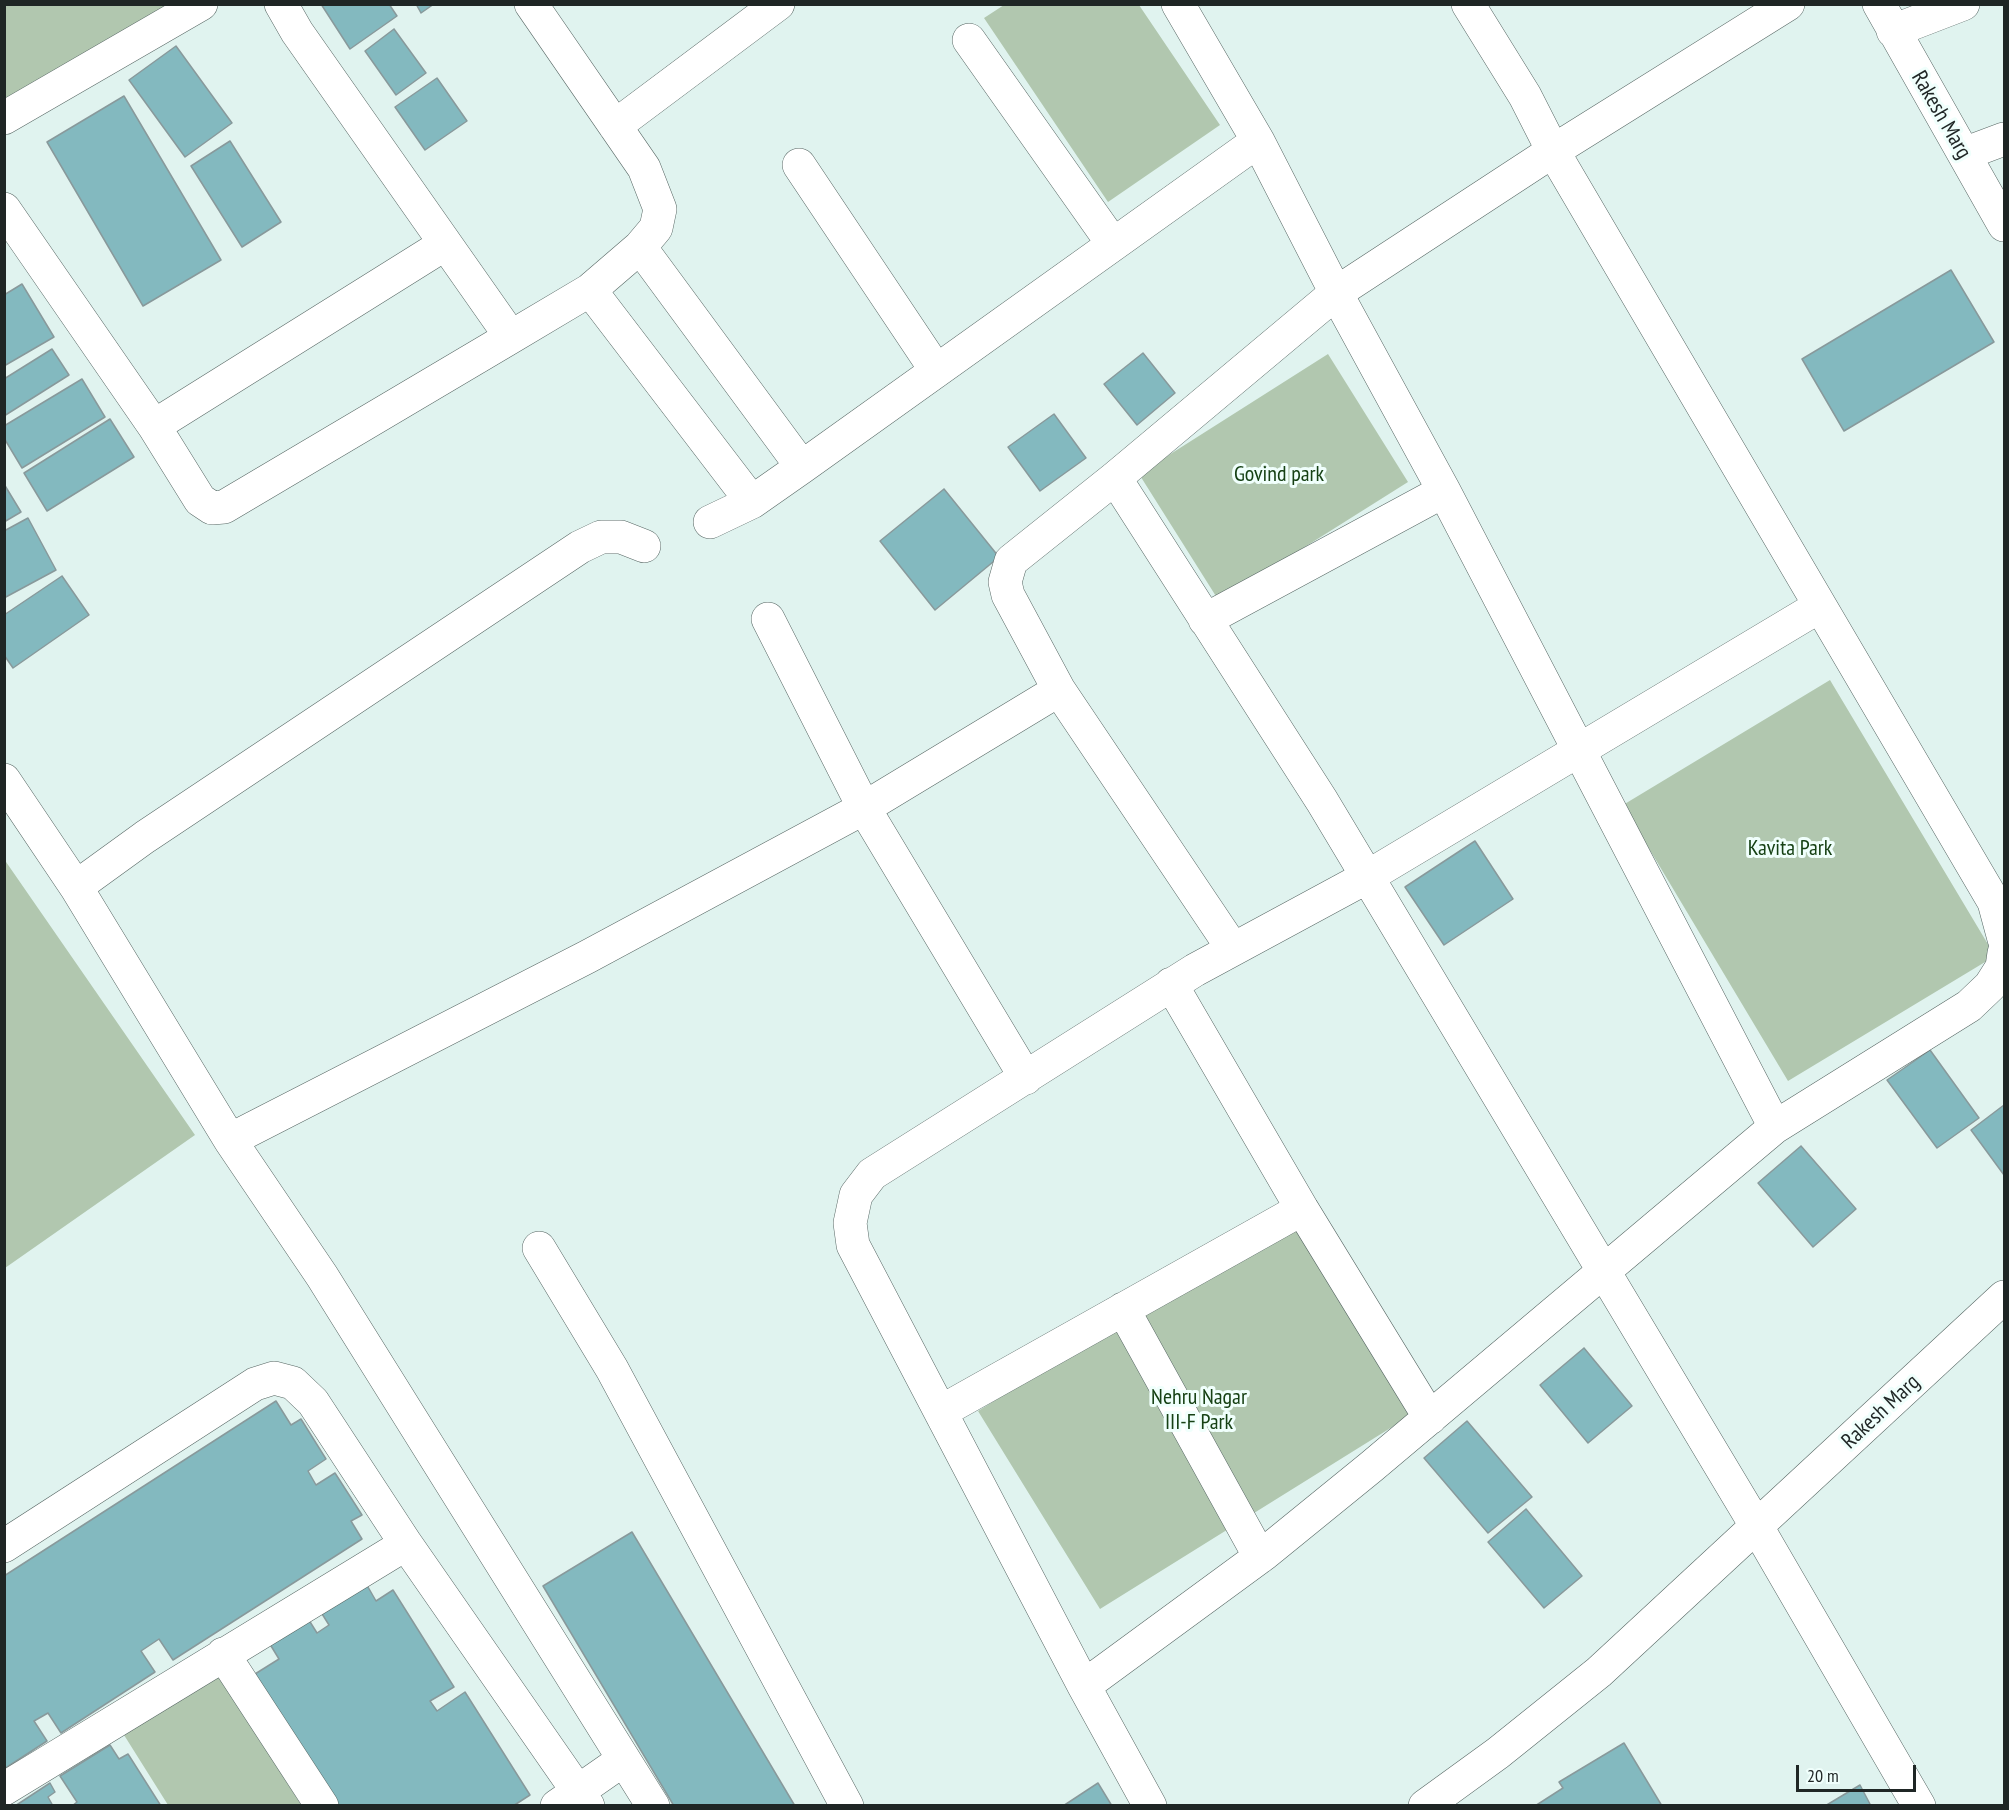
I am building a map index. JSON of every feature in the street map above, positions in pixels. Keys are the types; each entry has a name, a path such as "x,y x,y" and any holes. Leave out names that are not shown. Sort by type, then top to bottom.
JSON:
{"street":[{"path":"4,118 201,4"},
{"path":"281,4 297,32 511,337"},
{"path":"4,209 154,426 200,500 212,508 224,507 590,290 640,247 656,228 660,209 644,168 531,4"},
{"path":"1178,4 1258,141 1336,293 1444,491 1775,1127"},
{"path":"1468,4 1524,96 1553,151 1994,902 2004,939"},
{"path":"1233,949 1059,690 1012,605 1005,582 1006,572 1017,554 1115,478 1336,293 1553,151 1788,4"},
{"path":"1886,18 1964,4"},
{"path":"615,126 770,7"},
{"name":"Rakesh Marg","path":"1886,18 2004,225"},
{"path":"969,40 1113,244"},
{"path":"1964,154 2004,139"},
{"path":"710,522 752,502 1258,141"},
{"path":"799,165 936,370"},
{"path":"154,426 445,244"},
{"path":"640,247 802,467"},
{"path":"590,290 752,502"},
{"path":"1115,478 1322,801 1757,1527 1919,1806"},
{"path":"1205,620 1444,491"},
{"path":"76,887 145,837 580,547 601,537 621,537 644,546"},
{"path":"1150,1806 1084,1686 942,1411 853,1245 850,1222 856,1195 872,1174 1171,984 1367,877 1820,606"},
{"path":"768,619 864,808 1026,1078"},
{"path":"230,1140 587,957 864,808 1059,690"},
{"path":"4,780 76,887 230,1140 322,1276 653,1806"},
{"path":"1084,1686 1260,1557 1605,1273 1733,1160 1775,1127 1969,1006 1990,986 2002,967 2004,953"},
{"path":"1171,984 1302,1209 1430,1418"},
{"path":"942,1411 1302,1209"},
{"path":"538,1248 612,1369 847,1806"},
{"name":"Rakesh Marg","path":"1425,1806 1498,1753 1599,1672 2004,1297"},
{"path":"1123,1309 1260,1557"},
{"path":"4,1546 255,1384 274,1378 292,1383 313,1402 575,1801 623,1760"},
{"path":"4,1789 406,1544"},
{"path":"223,1654 322,1806"}],"green space":[{"path":"5,5 166,5 5,105"},
{"path":"1004,5 1139,5 1220,125 1108,202 984,18"},
{"name":"Govind park","path":"1328,354 1408,482 1219,601 1139,474"},
{"name":"Kavita Park","path":"1830,680 1995,956 1788,1081 1623,805"},
{"path":"4,859 195,1135 5,1268 4,1268"},
{"name":"Nehru Nagar III-F Park","path":"1299,1212 1421,1409 1100,1609 978,1411"},
{"path":"220,1675 301,1805 168,1805 124,1735"}],"building":[{"path":"321,4 389,4 397,16 350,49"},
{"path":"416,4 434,4 421,13"},
{"path":"394,29 426,73 396,95 365,51"},
{"path":"176,46 232,123 185,157 129,80"},
{"path":"437,78 467,121 425,150 395,107"},
{"path":"124,96 221,260 143,306 47,142"},
{"path":"230,141 281,222 242,247 191,166"},
{"path":"1951,270 1994,342 1844,431 1802,359"},
{"path":"22,284 54,337 4,366 4,295"},
{"path":"52,349 69,375 4,416 4,379"},
{"path":"1143,353 1175,393 1137,425 1104,384"},
{"path":"82,379 105,417 22,468 4,438 4,426"},
{"path":"1054,414 1086,458 1040,491 1008,447"},
{"path":"110,419 134,457 47,511 24,473"},
{"path":"4,484 21,512 4,522"},
{"path":"944,489 999,557 935,610 880,541"},
{"path":"28,518 56,570 4,598 4,531"},
{"path":"62,576 89,615 13,668 4,655 4,615"},
{"path":"1475,841 1513,899 1444,945 1405,887"},
{"path":"1930,1050 1979,1118 1937,1148 1887,1080"},
{"path":"2004,1105 2004,1175 1971,1130"},
{"path":"1801,1146 1856,1209 1813,1247 1758,1183"},
{"path":"1584,1348 1632,1406 1588,1443 1540,1385"},
{"path":"276,1401 291,1425 301,1419 326,1459 308,1471 316,1485 335,1473 362,1515 351,1521 362,1539 173,1660 159,1639 141,1651 155,1672 61,1733 48,1713 34,1721 47,1741 4,1769 4,1576"},
{"path":"1467,1421 1532,1497 1488,1533 1424,1458"},
{"path":"1526,1509 1582,1576 1544,1608 1488,1542"},
{"path":"632,1532 795,1806 674,1806 543,1586"},
{"path":"364,1580 376,1601 393,1590 454,1687 430,1701 437,1711 465,1692 530,1795 513,1806 339,1806 255,1674 279,1659 268,1641 307,1617 317,1633 329,1625 319,1609"},
{"path":"1624,1743 1662,1806 1535,1806 1563,1788 1559,1782"},
{"path":"110,1745 119,1759 128,1754 161,1806 72,1806 77,1802 60,1776"},
{"path":"50,1783 55,1792 48,1797 53,1806 15,1806"},
{"path":"1098,1783 1112,1806 1063,1806"},
{"path":"1860,1785 1871,1806 1825,1806"}]}
